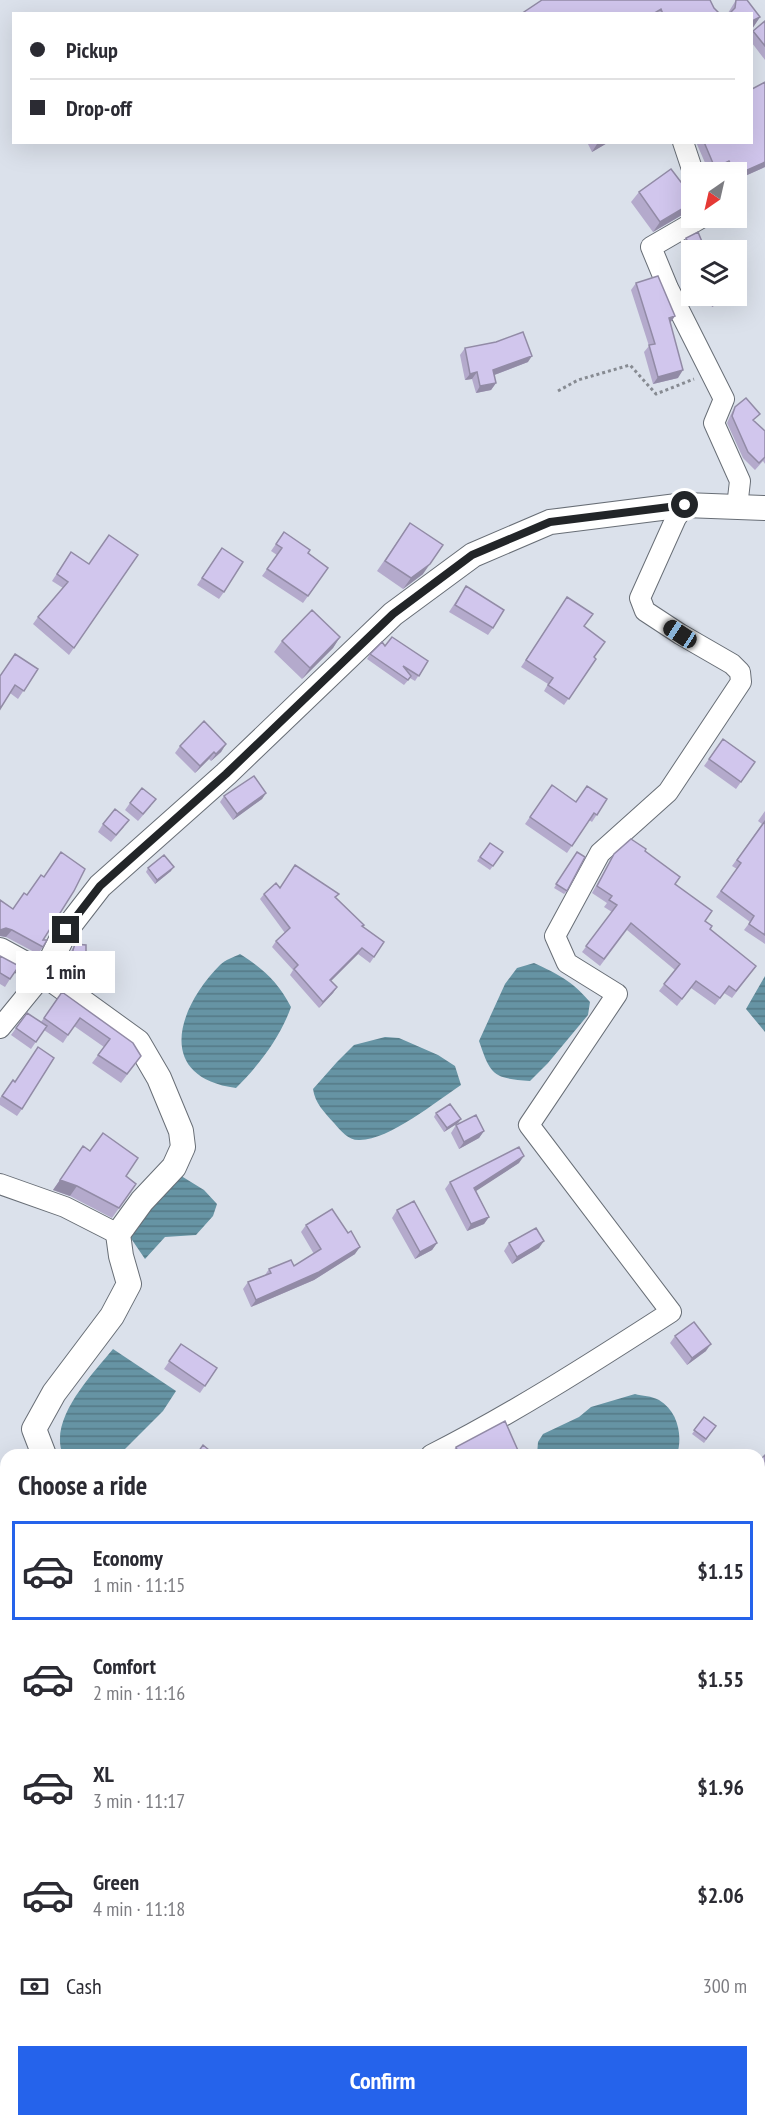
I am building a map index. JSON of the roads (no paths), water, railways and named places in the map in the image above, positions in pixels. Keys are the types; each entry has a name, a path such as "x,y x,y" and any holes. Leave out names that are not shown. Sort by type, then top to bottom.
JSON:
{"street":[{"path":"684,144 690,162"},
{"path":"684,228 651,247 668,288 724,399 714,423 740,481 737,507"},
{"path":"443,1449 548,1391 671,1312 529,1125 617,994 567,963 555,936 600,853 668,792 741,682 741,672 732,664 645,611 640,598 676,518 685,505"},
{"path":"0,1028 44,974 66,930 100,886 226,774 393,614 472,555 550,522 685,505 765,508"},
{"path":"0,950 44,974 138,1042 159,1078 181,1131 183,1147 174,1167 142,1201 118,1234 129,1284 112,1316 54,1393 34,1429 42,1449"},
{"path":"0,1184 64,1207 118,1234"}],"water":[{"path":"240,954 270,977 291,1007 281,1030 268,1050 236,1088 210,1081 193,1070 184,1056 182,1038 185,1020 205,982 222,963"},
{"path":"534,963 571,983 590,1002 588,1015 530,1081 508,1078 495,1073 487,1062 479,1041 505,984 517,968"},
{"path":"765,976 765,1032 746,1009"},
{"path":"385,1037 399,1038 438,1055 455,1066 461,1085 385,1134 360,1140 352,1139 342,1132 323,1111 313,1089 354,1045"},
{"path":"178,1174 204,1190 217,1204 213,1216 196,1235 165,1237 145,1259 128,1234"},
{"path":"113,1349 176,1391 163,1411 125,1449 62,1449 60,1441 67,1412 84,1384"},
{"path":"635,1394 656,1399 665,1405 675,1417 679,1432 679,1449 537,1449 538,1442 543,1434 579,1417 591,1407"}]}
